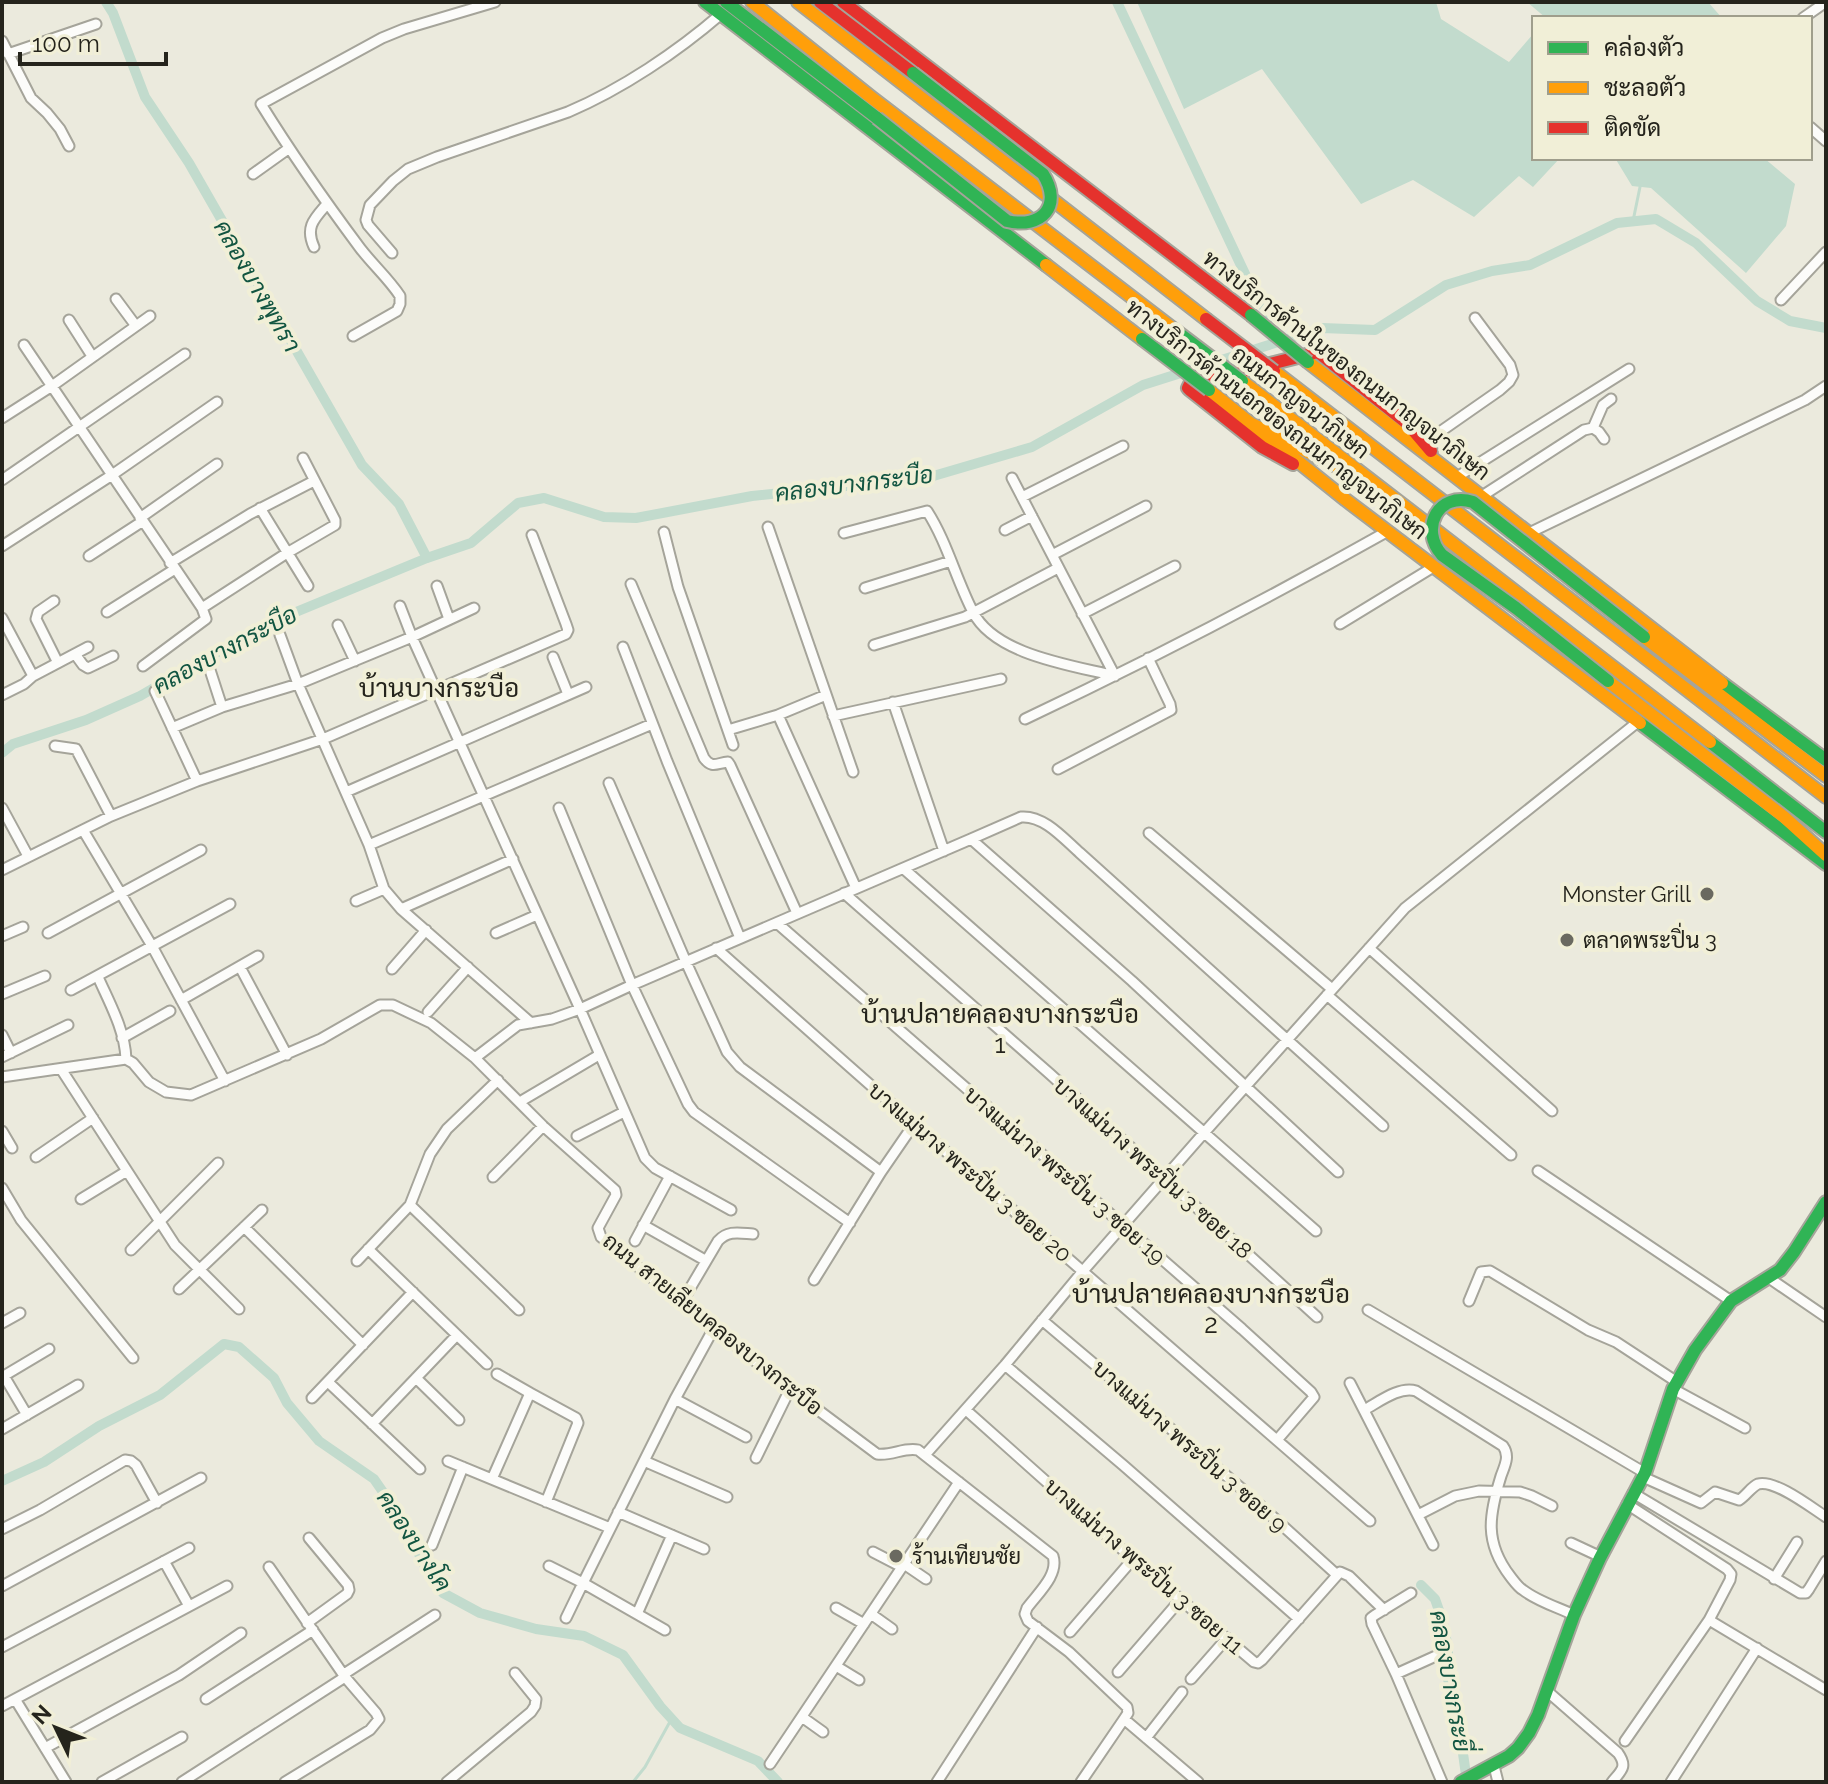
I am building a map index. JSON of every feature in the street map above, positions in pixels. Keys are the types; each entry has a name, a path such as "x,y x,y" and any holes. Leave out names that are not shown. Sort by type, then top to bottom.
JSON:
{"main road":[{"name":"ทางบริการด้านนอกของถนนกาญจนาภิเษก","path":"705,2 723,8 1314,474 1826,864"},
{"name":"ถนนกาญจนาภิเษก","path":"752,2 872,98 1826,832"},
{"name":"ถนนกาญจนาภิเษก","path":"798,2 1826,797"},
{"path":"723,8 877,118 1007,221 1023,225 1045,214 1053,194 1043,174 820,2"},
{"name":"ทางบริการด้านในของถนนกาญจนาภิเษก","path":"843,2 1826,760"},
{"path":"1314,474 1262,447 1190,390 1190,384 1318,352 1408,424 1442,465"},
{"path":"1252,424 1381,489"},
{"path":"1826,776 1473,502 1457,499 1439,509 1431,529 1433,541 1443,556 1784,817 1826,855"},
{"path":"1461,1782 1494,1766 1518,1748 1529,1733 1574,1615 1644,1475 1675,1385 1708,1330 1731,1301 1780,1270 1826,1202"}],"street":[{"path":"353,336 397,311 400,296 327,204 261,104 382,38 495,2"},
{"path":"1806,16 1826,2"},
{"path":"392,253 368,225 367,215 369,206 380,192 408,169 594,101 705,27 723,8"},
{"path":"8,54 96,24"},
{"path":"2,41 31,98 60,129 69,146"},
{"path":"253,174 288,149"},
{"path":"314,247 309,236 311,224 327,204"},
{"path":"1781,300 1826,252"},
{"path":"116,299 136,326"},
{"path":"3,415 52,386 150,316"},
{"path":"1424,443 1500,390 1513,375 1510,365 1475,318"},
{"path":"69,320 92,356"},
{"path":"24,345 202,608 206,619 143,666"},
{"path":"2,480 185,354"},
{"path":"1457,477 1629,369"},
{"path":"1529,533 1805,400 1826,386"},
{"path":"1593,428 1603,405 1611,399"},
{"path":"2,546 217,402"},
{"path":"1482,496 1584,430 1593,428 1604,439"},
{"path":"1022,497 1123,446"},
{"path":"202,608 335,525 303,458"},
{"path":"89,556 217,464"},
{"path":"1012,478 1115,676"},
{"path":"107,612 260,508 314,481"},
{"path":"1052,555 1146,506"},
{"path":"260,508 308,586"},
{"path":"844,533 927,511 973,612 988,631 1023,651 1115,676"},
{"path":"1005,530 1032,516"},
{"path":"768,527 853,772"},
{"path":"1025,719 1115,676 1388,531"},
{"path":"664,532 678,587 733,745"},
{"path":"2,870 111,816 197,781 323,739 562,636 568,630 532,535"},
{"path":"865,588 951,561"},
{"path":"1082,614 1175,566"},
{"path":"1340,624 1435,566"},
{"path":"874,645 965,617 1058,568"},
{"path":"631,584 704,758 714,766 728,762 730,765 797,913"},
{"path":"437,586 449,619"},
{"path":"54,601 38,612 36,619 58,663"},
{"path":"400,606 645,1158 655,1168 731,1210"},
{"path":"172,728 222,707 298,684 474,608"},
{"path":"2,618 33,676"},
{"path":"338,625 355,661"},
{"path":"280,635 298,684 369,845 384,889 401,909 531,1023"},
{"path":"2,695 88,647"},
{"path":"623,647 740,938"},
{"path":"75,654 88,668 113,656"},
{"path":"553,657 568,694"},
{"path":"1058,769 1171,710 1148,658"},
{"path":"210,670 222,707"},
{"path":"833,716 1001,679"},
{"path":"346,792 586,687"},
{"path":"155,691 197,781"},
{"path":"728,730 778,715 826,695"},
{"path":"893,702 944,851"},
{"path":"778,715 856,888"},
{"path":"1081,1782 1128,1713 1127,1707 1069,1652 1028,1621 1025,1614 1027,1608 1053,1572 1053,1556 925,1455 1203,1134 1413,900 1639,721"},
{"path":"369,845 652,724"},
{"path":"55,746 76,749 111,816"},
{"path":"609,783 727,1052 734,1061 881,1172"},
{"path":"2,808 28,856"},
{"path":"559,808 632,985 688,1104 694,1112 850,1223"},
{"path":"475,1058 518,1025 552,1019 580,1009 797,913 1021,817 1030,816 1042,821 1080,853 1383,1126"},
{"path":"83,830 152,946 225,1081"},
{"path":"1149,833 1511,1155"},
{"path":"971,839 1132,981 1338,1172"},
{"path":"48,933 201,850"},
{"path":"401,909 513,859"},
{"path":"904,869 1316,1231"},
{"path":"356,901 384,889"},
{"name":"บางแม่นาง พระปิ่น 3 ซอย 18","path":"844,893 1050,1074 1317,1317"},
{"path":"71,990 230,904"},
{"path":"496,933 537,915"},
{"name":"บางแม่นาง พระปิ่น 3 ซอย 19","path":"777,923 1311,1392 1314,1397 1277,1440"},
{"path":"2,936 23,927"},
{"path":"392,969 426,930"},
{"name":"บางแม่นาง พระปิ่น 3 ซอย 20","path":"716,948 1370,1521"},
{"path":"1369,948 1552,1111"},
{"path":"181,1000 258,956"},
{"path":"240,967 287,1055"},
{"path":"428,1012 468,967"},
{"path":"2,994 45,976"},
{"path":"2,1077 126,1059 115,1016 98,977"},
{"name":"ถนน สายเลียบคลองบางกระบือ","path":"126,1059 149,1082 166,1092 191,1095 321,1039 380,1005 386,1004 431,1023 475,1058 543,1126 615,1190 616,1195 598,1228 601,1237 790,1389 877,1454 909,1448 925,1455"},
{"path":"122,1038 170,1011"},
{"path":"2,1035 6,1055 68,1025"},
{"path":"523,1100 599,1055"},
{"path":"61,1069 175,1245 239,1309"},
{"path":"357,1261 410,1205 430,1154 447,1129 498,1080"},
{"path":"577,1136 624,1112"},
{"path":"36,1157 93,1118"},
{"path":"814,1280 914,1124"},
{"path":"493,1177 543,1126"},
{"path":"2,1131 12,1148"},
{"path":"131,1250 218,1163"},
{"path":"81,1199 127,1171"},
{"path":"1538,1171 1731,1301"},
{"path":"635,1241 670,1176"},
{"path":"2,1188 21,1220 133,1358"},
{"path":"410,1205 519,1310"},
{"path":"179,1289 262,1210"},
{"path":"643,1225 703,1259"},
{"path":"244,1227 363,1345"},
{"path":"682,1302 724,1235 753,1234"},
{"path":"368,1249 487,1364"},
{"path":"1469,1301 1481,1272 1490,1271 1588,1330 1616,1342 1675,1385 1745,1428"},
{"path":"1769,1278 1826,1317"},
{"path":"312,1398 413,1292"},
{"path":"1368,1310 1644,1475 1701,1503 1715,1492 1739,1500 1759,1484 1768,1484 1826,1517"},
{"path":"2,1323 20,1313"},
{"name":"บางแม่นาง พระปิ่น 3 ซอย 9","path":"1042,1320 1242,1489 1336,1574"},
{"path":"566,1618 675,1399 714,1328"},
{"path":"372,1424 457,1335"},
{"path":"27,1415 3,1376 49,1349"},
{"path":"1005,1365 1299,1619"},
{"path":"497,1374 576,1418 578,1423 546,1502"},
{"path":"416,1378 459,1420"},
{"path":"328,1382 420,1469"},
{"path":"1350,1383 1433,1545"},
{"path":"2,1429 78,1385"},
{"path":"756,1458 790,1389"},
{"path":"1364,1410 1400,1391 1416,1391 1503,1446 1507,1458 1496,1492 1490,1530 1498,1560 1522,1590 1574,1615"},
{"path":"492,1479 530,1393"},
{"path":"675,1399 746,1437"},
{"name":"บางแม่นาง พระปิ่น 3 ซอย 11","path":"966,1410 1254,1662 1258,1663 1299,1619 1336,1574"},
{"path":"2,1529 125,1460 136,1465 157,1503"},
{"path":"448,1461 610,1528"},
{"path":"644,1461 727,1497"},
{"path":"432,1545 463,1467"},
{"path":"2,1586 201,1478"},
{"path":"770,1764 959,1482"},
{"path":"1418,1515 1466,1492 1520,1492 1552,1506"},
{"path":"1630,1499 1800,1593 1806,1593 1826,1561"},
{"path":"1625,1741 1709,1620 1731,1574 1630,1499"},
{"path":"618,1512 704,1549"},
{"path":"637,1614 672,1535"},
{"path":"206,1699 310,1626 347,1594 348,1585 309,1538"},
{"path":"1774,1579 1797,1542"},
{"path":"1571,1543 1601,1557"},
{"path":"2,1647 189,1548"},
{"path":"873,1552 926,1579"},
{"path":"1070,1632 1133,1559"},
{"path":"164,1561 189,1606"},
{"path":"549,1566 665,1630"},
{"path":"269,1567 379,1719 376,1724 285,1782"},
{"path":"1336,1574 1340,1572 1349,1576 1384,1610"},
{"path":"2,1706 227,1586"},
{"path":"1411,1593 1371,1618 1442,1782"},
{"path":"1118,1672 1181,1599"},
{"path":"836,1608 864,1624"},
{"path":"871,1614 892,1629"},
{"path":"182,1782 435,1615"},
{"path":"1709,1620 1826,1690"},
{"path":"937,1782 1037,1627"},
{"path":"45,1748 179,1675 241,1633"},
{"path":"1191,1679 1227,1638"},
{"path":"1671,1782 1757,1648"},
{"path":"1396,1674 1438,1655"},
{"path":"836,1666 859,1680"},
{"path":"447,1782 535,1706 536,1699 515,1673"},
{"path":"1547,1691 1623,1760 1623,1768 1612,1782"},
{"path":"1146,1738 1182,1692"},
{"path":"15,1699 66,1782"},
{"path":"802,1717 823,1732"},
{"path":"1124,1719 1198,1782"},
{"path":"102,1782 182,1737"},
{"path":"1494,1766 1498,1782"}],"shaded area":[{"path":"1137,2 1436,2 1441,19 1509,62 1532,35 1532,160 1558,160 1533,187 1519,176 1474,217 1413,180 1361,204 1262,69 1184,109"},
{"path":"1527,2 1708,2 1720,16 1544,16"},
{"path":"1616,160 1766,160 1795,184 1786,226 1746,273 1651,188 1632,186"}],"waterway":[{"name":"คลองบางพุทรา","path":"106,2 145,97 189,163 362,465 399,504 427,558"},
{"path":"1117,2 1246,276 1265,309 1268,330"},
{"path":"1633,221 1640,187"},
{"name":"คลองบางกระบือ","path":"2,753 13,744 86,720 140,696 296,612 471,543 518,503 544,498 604,517 636,518 752,496 930,477 1032,447 1143,385 1322,328 1375,330 1446,285 1492,271 1530,265 1617,223 1656,219 1696,243 1757,301 1790,321 1826,328"},
{"name":"คลองบางโค","path":"2,1481 44,1462 99,1426 160,1395 224,1344 239,1347 274,1378 287,1403 319,1441 374,1479 401,1518 425,1566 443,1593 480,1613 536,1629 584,1636 623,1655 680,1728 758,1761 778,1782"},
{"name":"คลองบางกระยี่","path":"1421,1585 1435,1599 1442,1619 1448,1648 1448,1679 1467,1782"},
{"path":"633,1782 645,1767 672,1718"}],"traffic: fast":[{"path":"705,2 1046,265"},
{"path":"726,2 877,118"},
{"path":"877,118 1007,221 1030,222 1046,212 1051,196 1043,174 913,73"},
{"path":"1251,315 1308,362"},
{"path":"1176,331 1242,381"},
{"path":"1142,339 1209,390"},
{"path":"1608,681 1516,608 1442,555 1432,534 1432,524 1442,507 1461,500 1473,502 1644,637"},
{"path":"1722,683 1826,760"},
{"path":"1640,723 1826,864"},
{"path":"1710,742 1826,832"},
{"path":"1461,1782 1509,1756 1529,1733 1574,1615 1645,1473 1673,1389 1695,1350 1731,1301 1780,1270 1826,1202"}],"traffic: slow":[{"path":"752,2 1176,331"},
{"path":"798,2 1206,319"},
{"path":"1046,265 1142,339"},
{"path":"1308,362 1722,683"},
{"path":"1274,371 1826,797"},
{"path":"1242,381 1710,742"},
{"path":"1209,390 1346,500 1640,723"},
{"path":"1252,424 1348,472"},
{"path":"1644,637 1826,776"},
{"path":"1608,681 1784,817 1826,855"}],"traffic: jam":[{"path":"820,2 913,73"},
{"path":"843,2 1251,315"},
{"path":"1206,319 1274,371"},
{"path":"1293,464 1262,447 1190,390 1190,384 1318,352 1408,424 1431,451"}],"place":[{"name":"Monster Grill","path":"1707,894"},
{"name":"ตลาดพระปิ่น 3","path":"1567,940"},
{"name":"ร้านเทียนชัย","path":"896,1556"}],"district":[{"name":"บ้านบางกระบือ","path":"439,688"},
{"name":"บ้านปลายคลองบางกระบือ 1","path":"1000,1029"},
{"name":"บ้านปลายคลองบางกระบือ 2","path":"1211,1309"}]}
